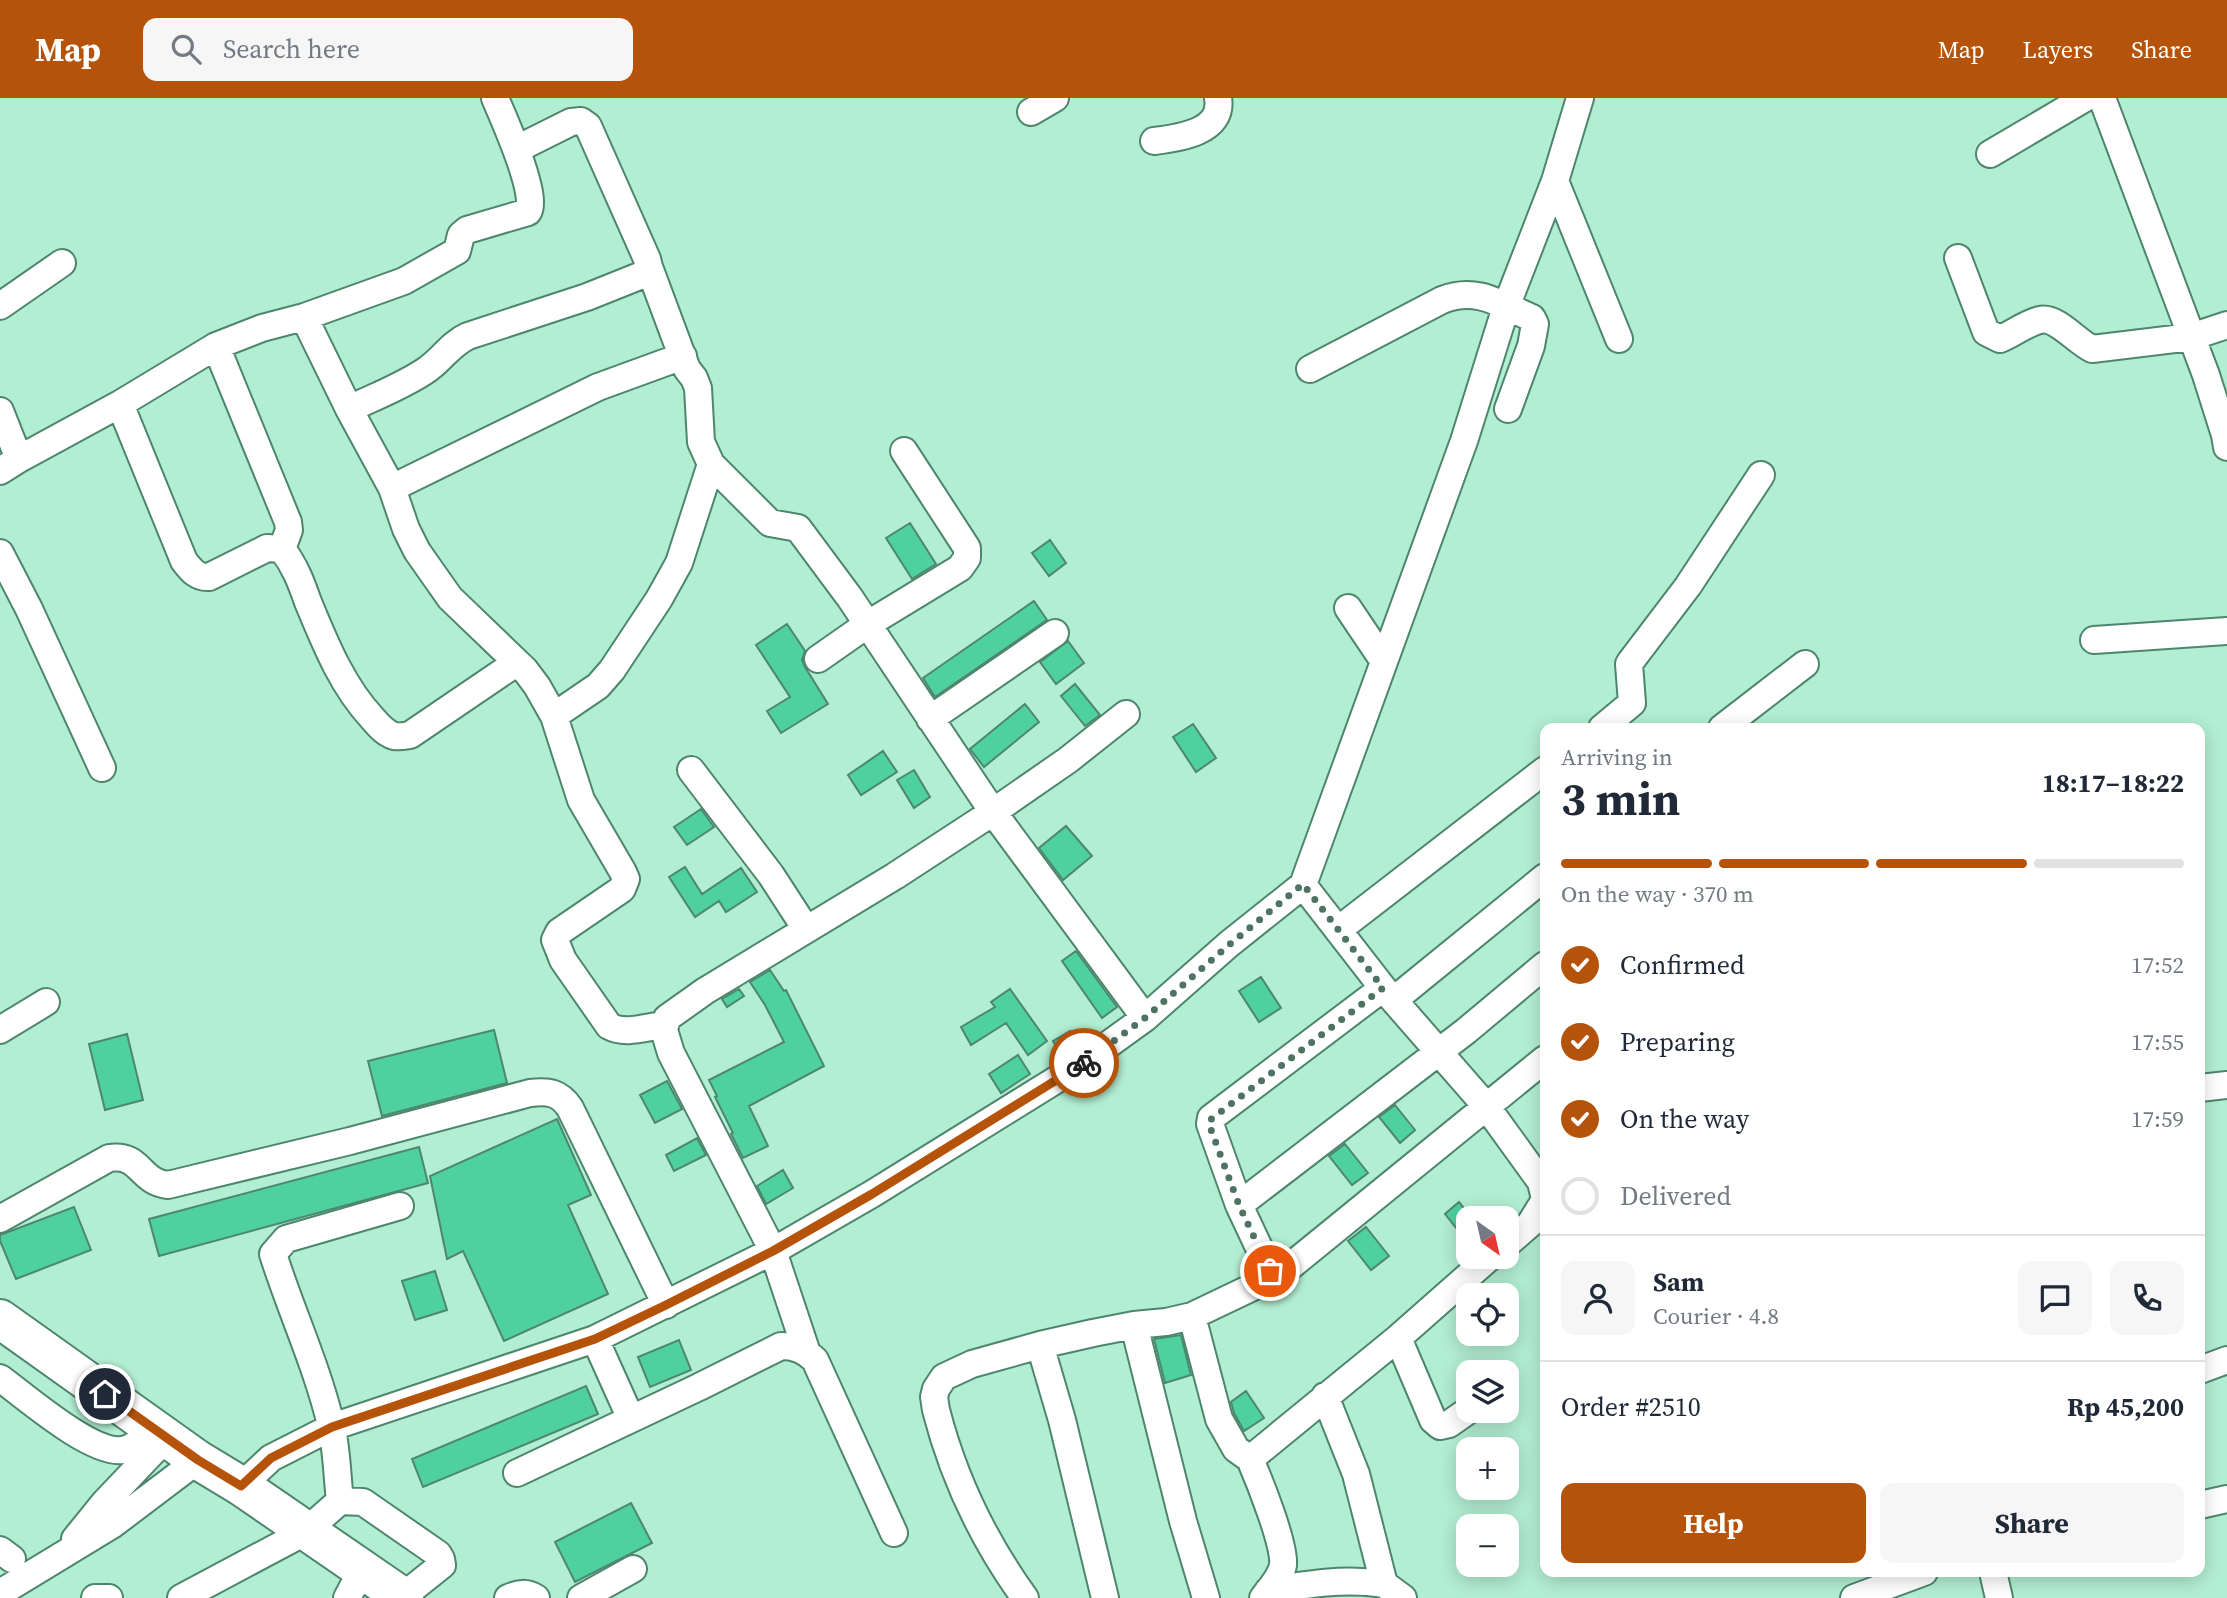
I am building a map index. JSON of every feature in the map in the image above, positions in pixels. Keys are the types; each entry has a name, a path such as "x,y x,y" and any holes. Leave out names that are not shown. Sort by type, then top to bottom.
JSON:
{"highway":[{"path":"5,1332 147,1444 198,1460 241,1486 305,1532 354,1584 403,1597"}],"street":[{"path":"0,411 9,465 120,404 216,346 404,281 457,251 461,235 467,230 528,212 532,202 517,149 495,98"},
{"path":"1031,112 1055,98"},
{"path":"1154,141 1182,137 1206,126 1216,118 1218,98"},
{"path":"241,1486 271,1458 332,1427 595,1339 773,1251 872,1194 1080,1065 1145,1018 1303,884 1464,441 1506,307 1555,181 1580,98"},
{"path":"1990,154 2085,98"},
{"path":"2102,98 2215,404 2227,447"},
{"path":"517,149 571,122 581,121 588,126 647,259 683,356 698,388 701,442 711,464 770,523 798,528 868,624 993,812 1145,1018"},
{"path":"1555,181 1619,339"},
{"path":"1958,258 1986,332 2000,339 2039,320 2048,319 2092,349 2191,337 2227,325"},
{"path":"0,306 62,263"},
{"path":"349,409 422,373 457,341 587,297 642,275 649,267"},
{"path":"1310,369 1455,295 1478,294 1532,318 1536,328 1508,409"},
{"path":"304,317 349,409 393,488 406,529 417,551 450,598 525,670 537,686 554,716 580,800 626,879 622,889 559,932 555,940 563,960 609,1026 626,1030 664,1024"},
{"path":"216,346 288,523 289,530 282,549"},
{"path":"393,488 598,387 683,356"},
{"path":"120,404 184,561 191,571 205,578 267,548 282,549 294,564 344,680 363,708 385,732 398,737 410,735 516,663"},
{"path":"818,659 868,624 960,568 967,558 967,548 904,452"},
{"path":"554,716 583,698 605,678 659,599 679,563 711,464"},
{"path":"1608,723 1632,703 1629,664 1688,586 1762,475"},
{"path":"0,553 29,609 102,768"},
{"path":"1348,608 1383,660"},
{"path":"2094,640 2227,631"},
{"path":"930,719 1055,633"},
{"path":"1728,723 1805,664"},
{"path":"807,1353 773,1251 671,1053 664,1035 664,1024 667,1018 694,999 895,876 993,812 1068,760 1126,714"},
{"path":"691,770 771,874 806,929"},
{"path":"1338,930 1540,774"},
{"path":"1276,1274 1270,1271 1239,1205 1210,1127 1211,1118 1389,994 1540,881"},
{"path":"1303,884 1389,994 1486,1106 1537,1157 1540,1176"},
{"path":"1239,1205 1466,1031 1540,969"},
{"path":"0,1030 47,1002"},
{"path":"1026,1598 983,1533 964,1496 944,1440 934,1397 936,1388 944,1377 972,1364 1040,1345 1192,1316 1291,1267 1540,1063"},
{"path":"2205,1087 2227,1085"},
{"path":"0,1219 109,1158 121,1156 158,1184 168,1185 350,1141 530,1093 553,1092 564,1099 570,1108 666,1305"},
{"path":"340,1501 332,1427 300,1326 273,1254 286,1239 400,1206"},
{"path":"1519,1234 1530,1224 1540,1208"},
{"path":"1250,1459 1398,1338 1476,1269"},
{"path":"1192,1316 1219,1419 1236,1449 1250,1459 1277,1532 1283,1564 1278,1578 1265,1595"},
{"path":"1134,1325 1183,1521 1206,1598"},
{"path":"1398,1338 1433,1420 1440,1426 1456,1419"},
{"path":"595,1339 631,1419"},
{"path":"1040,1345 1062,1420 1105,1598"},
{"path":"517,1472 781,1346 798,1348 815,1360 820,1369 894,1533"},
{"path":"2205,1368 2227,1360"},
{"path":"0,1378 83,1439 112,1450 147,1444"},
{"path":"1325,1396 1356,1474 1393,1591"},
{"path":"60,1557 105,1502 147,1444"},
{"path":"0,1593 112,1525 198,1460"},
{"path":"2205,1504 2227,1499"},
{"path":"181,1598 305,1532 340,1501 363,1503 442,1559 442,1565 403,1597"},
{"path":"581,1598 633,1569"},
{"path":"1854,1598 1911,1577"},
{"path":"1994,1577 1999,1598"},
{"path":"1265,1595 1314,1583 1357,1580 1393,1591"},
{"path":"508,1598 519,1593 536,1598"},
{"path":"94,1598 108,1598"}],"building":[{"path":"910,523 936,564 912,579 886,538"},
{"path":"1050,540 1066,563 1049,576 1032,553"},
{"path":"1034,601 1047,620 935,697 923,678"},
{"path":"787,624 805,651 802,660 805,667 828,704 781,733 767,711 790,697 756,645"},
{"path":"1068,641 1084,663 1056,684 1040,662"},
{"path":"1075,684 1100,715 1085,726 1061,696"},
{"path":"1025,704 1039,722 984,767 970,749"},
{"path":"1193,724 1216,758 1196,772 1173,737"},
{"path":"883,751 897,772 861,795 848,775"},
{"path":"914,770 930,797 914,808 897,780"},
{"path":"701,809 714,827 687,845 674,827"},
{"path":"1066,826 1092,856 1063,880 1039,848"},
{"path":"685,867 702,894 741,868 757,892 726,912 719,901 695,917 669,877"},
{"path":"1076,951 1117,1007 1102,1018 1062,961"},
{"path":"770,970 784,991 786,990 824,1066 749,1106 768,1146 743,1158 709,1080 784,1042 750,982"},
{"path":"1261,977 1281,1008 1259,1022 1239,991"},
{"path":"739,989 744,996 727,1007 722,999"},
{"path":"1010,989 1047,1041 1028,1055 1006,1023 971,1045 961,1027 995,1007 991,1002"},
{"path":"494,1030 507,1083 382,1116 368,1061"},
{"path":"1070,1031 1080,1046 1063,1057 1053,1041"},
{"path":"127,1034 143,1100 105,1110 89,1044"},
{"path":"1018,1055 1030,1074 1001,1093 989,1074"},
{"path":"667,1081 682,1109 655,1123 640,1095"},
{"path":"1395,1105 1415,1130 1400,1143 1379,1117"},
{"path":"557,1119 591,1195 568,1205 608,1294 504,1341 463,1251 447,1259 430,1176"},
{"path":"697,1138 706,1155 674,1171 666,1155"},
{"path":"1345,1144 1368,1173 1352,1185 1329,1156"},
{"path":"419,1147 428,1183 159,1256 149,1219"},
{"path":"783,1170 793,1188 766,1204 757,1186"},
{"path":"1459,1202 1462,1206 1456,1206 1456,1228 1445,1214"},
{"path":"74,1207 91,1250 16,1279 0,1235"},
{"path":"1366,1227 1389,1256 1371,1270 1348,1241"},
{"path":"435,1271 447,1310 415,1320 402,1281"},
{"path":"1181,1335 1191,1375 1165,1383 1154,1339"},
{"path":"679,1340 691,1370 650,1387 638,1357"},
{"path":"586,1386 598,1414 423,1487 412,1459"},
{"path":"1246,1391 1264,1418 1244,1431 1231,1402"},
{"path":"631,1503 652,1543 575,1582 555,1542"}],"way so far":[{"path":"1084,1063 1145,1018 1303,884 1383,988 1209,1122 1239,1205 1270,1271"}],"route":[{"path":"105,1394 198,1460 241,1486 271,1458 288,1447 332,1427 595,1339 666,1305 773,1251 872,1194 1084,1063"}]}
